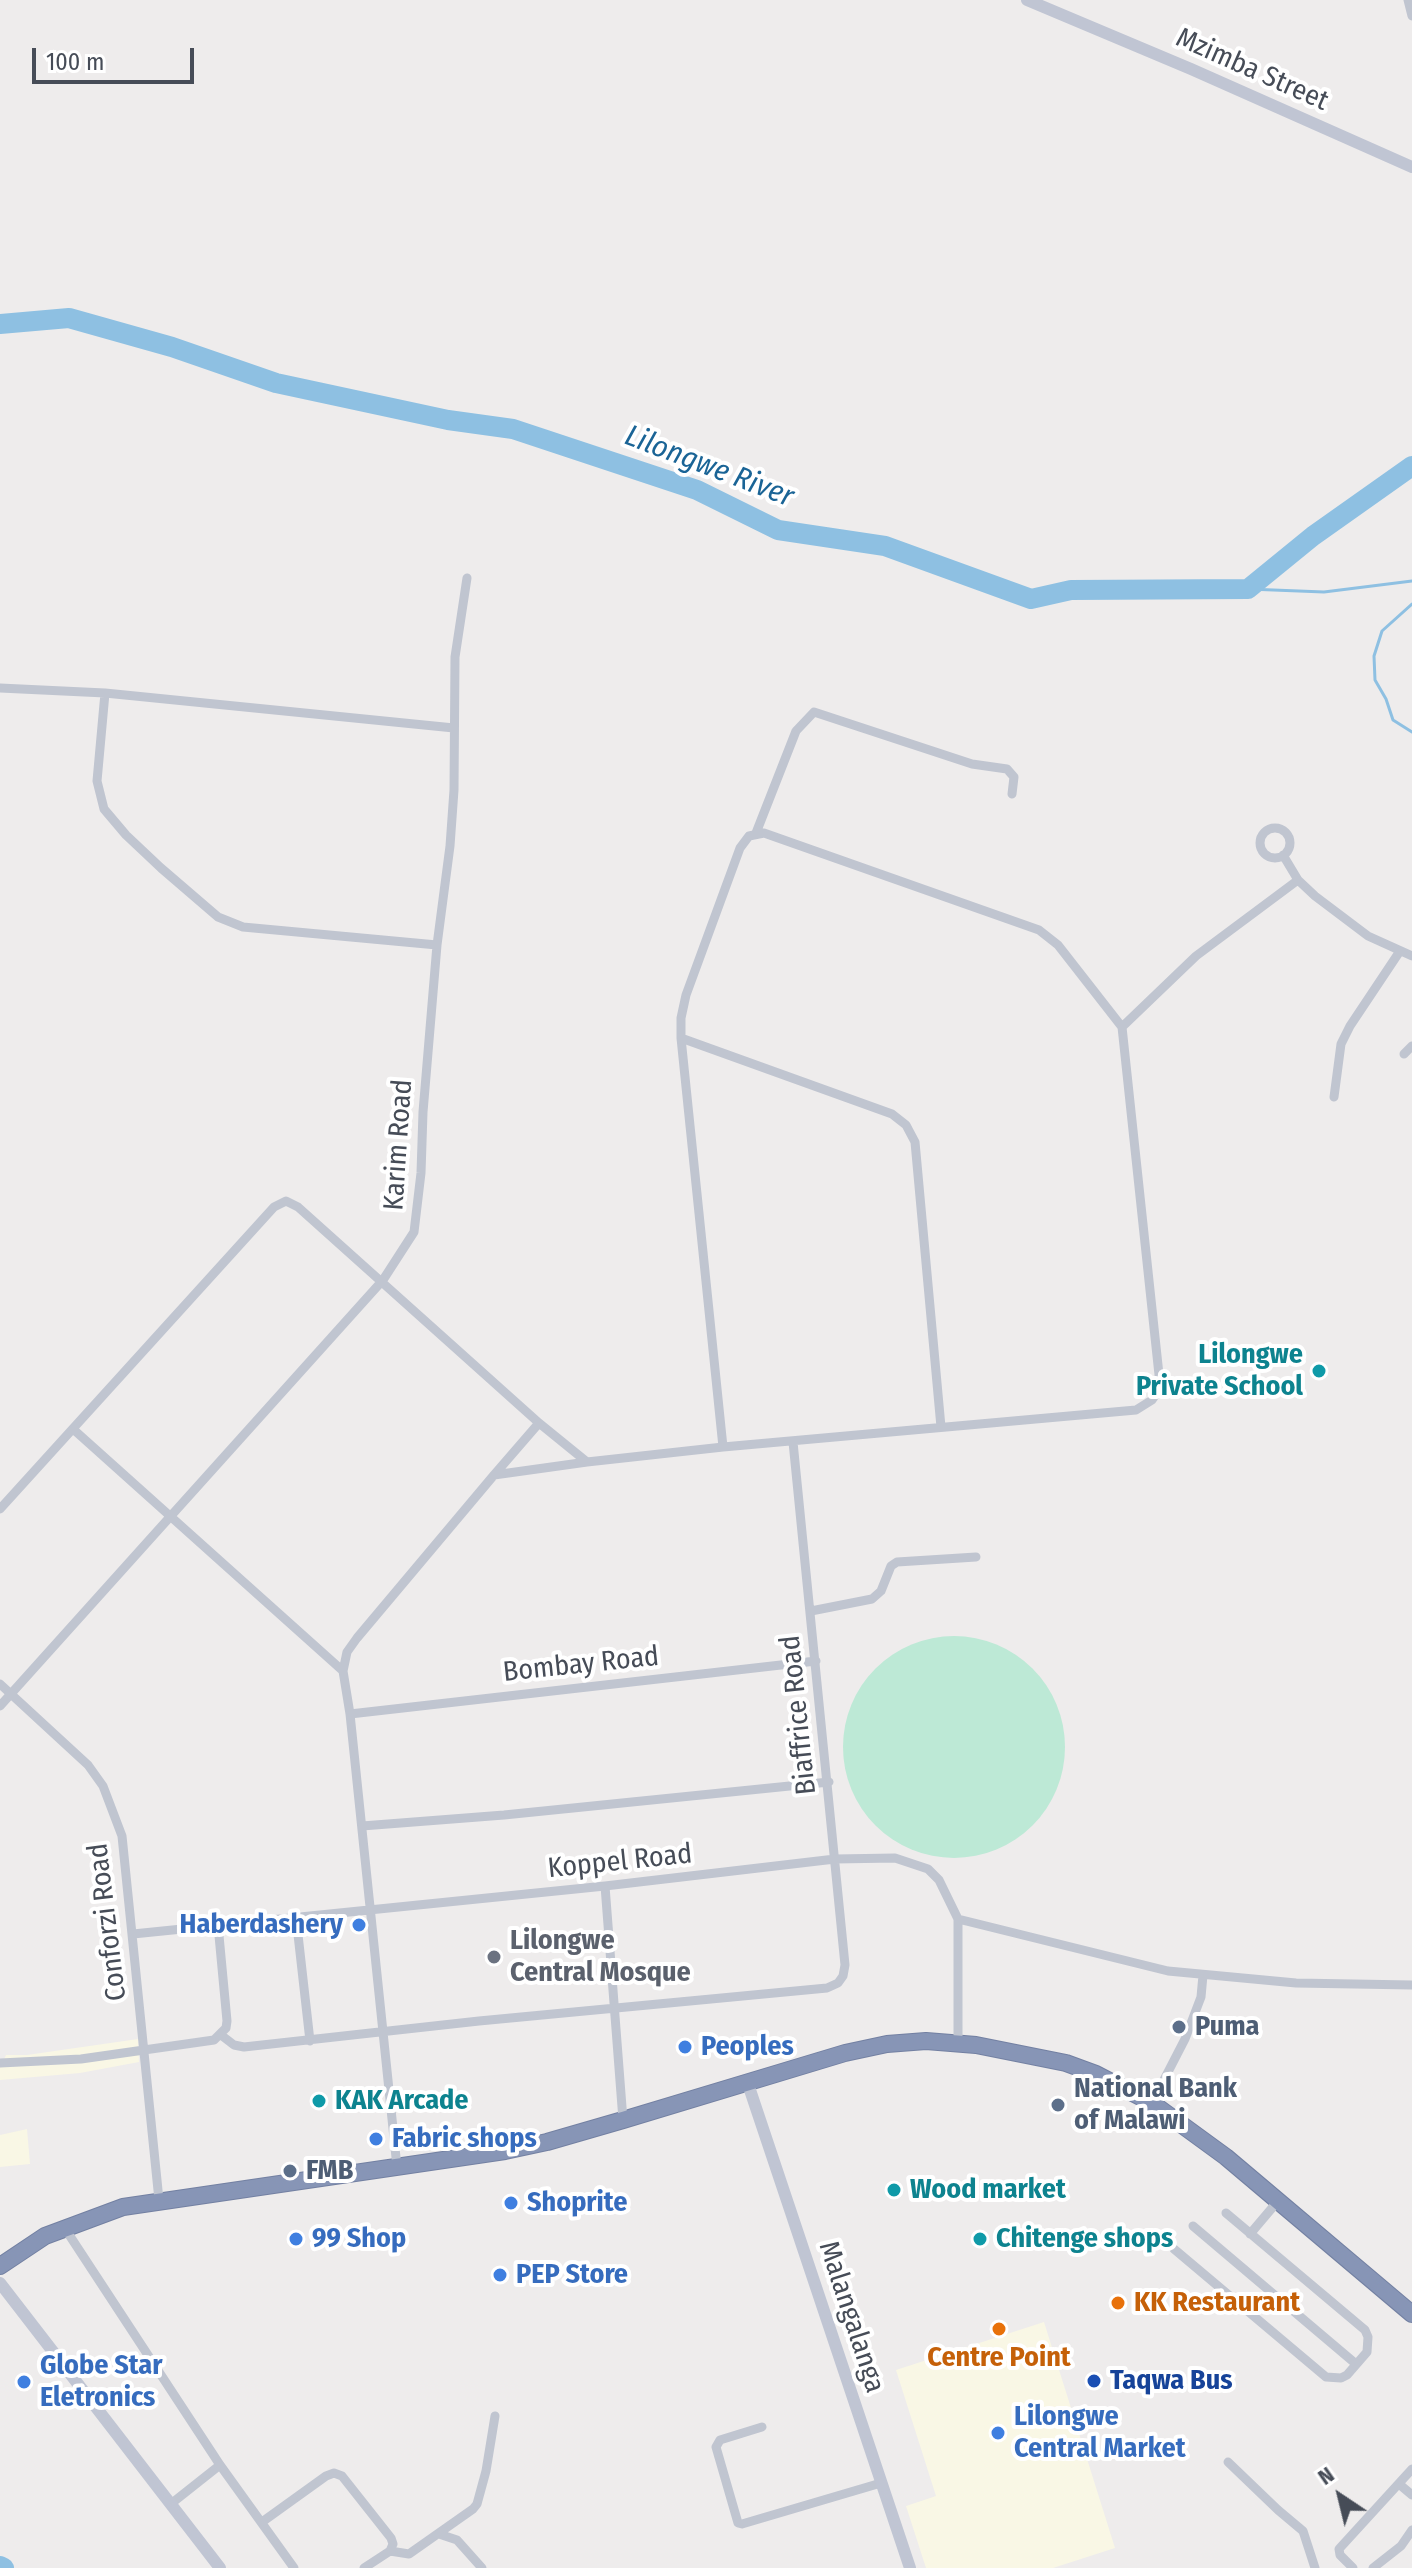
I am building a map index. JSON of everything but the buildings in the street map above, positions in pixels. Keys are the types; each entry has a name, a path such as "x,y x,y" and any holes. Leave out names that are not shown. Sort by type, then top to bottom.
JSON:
{"highway":[{"path":"0,2266 28,2246 64,2227 123,2207 505,2151 547,2142 845,2053 887,2044 926,2041 958,2043 1066,2063 1096,2074 1152,2103 1226,2157 1412,2314"}],"street":[{"name":"Mzimba Street","path":"1027,0 1204,74 1412,167"},
{"path":"1408,0 1412,16"},
{"name":"Karim Road","path":"0,1706 383,1280 414,1232 437,945 454,790 455,657 467,578"},
{"path":"0,688 105,693 454,728"},
{"path":"105,693 97,781 104,809 126,835 218,917 243,927 437,945"},
{"path":"723,1447 681,1018 686,995 743,841 756,833 796,731 814,712 972,764 1007,769 1014,777 1012,794"},
{"path":"494,1475 723,1447 1136,1410 1157,1393 1160,1384 1122,1027 1058,945 1039,930 779,838 756,833"},
{"path":"1283,855 1298,880 1368,936 1412,956"},
{"path":"1122,1027 1196,956 1298,880"},
{"path":"1334,1097 1341,1044 1400,951"},
{"path":"681,1038 892,1114 906,1125 915,1142 941,1427"},
{"path":"1404,1054 1412,1046"},
{"path":"0,1509 280,1203 286,1201 298,1207 383,1280 539,1423 587,1462"},
{"path":"397,2167 343,1671 347,1652 357,1638 539,1423"},
{"path":"73,1429 343,1671"},
{"name":"Biaffrice Road","path":"616,2008 827,1988 838,1983 843,1976 845,1965 829,1782 793,1442"},
{"path":"811,1611 872,1599 881,1591 891,1566 897,1562 976,1557"},
{"name":"Bombay Road","path":"350,1714 816,1661"},
{"name":"Conforzi Road","path":"0,1684 88,1765 103,1786 122,1836 159,2200"},
{"path":"362,1826 829,1782"},
{"name":"Koppel Road","path":"133,1934 605,1886 835,1859 876,1857 914,1862 928,1869 939,1880 958,1919 958,2043"},
{"path":"605,1886 623,2120"},
{"path":"296,1917 310,2041"},
{"path":"958,1919 1142,1966 1203,1975 1296,1983 1412,1985"},
{"path":"0,2063 81,2059 207,2043 221,2035 227,2021 218,1925"},
{"path":"1152,2103 1190,2028 1201,1997 1203,1975"},
{"path":"221,2035 234,2045 244,2047 616,2008"},
{"name":"Malangalanga","path":"747,2081 910,2568"},
{"path":"1250,2234 1278,2201"},
{"path":"1174,2249 1326,2377 1341,2378 1369,2345 1365,2330 1226,2213"},
{"path":"1193,2226 1356,2364"},
{"path":"64,2227 220,2465 294,2568"},
{"path":"0,2283 220,2568"},
{"path":"390,2551 409,2554 477,2504 495,2416"},
{"path":"762,2427 720,2440 716,2447 738,2523 881,2483"},
{"path":"1228,2462 1303,2531 1315,2568"},
{"path":"172,2503 220,2465"},
{"path":"1353,2568 1340,2555 1339,2549 1412,2469"},
{"path":"262,2522 326,2476 334,2473 342,2476 393,2544 390,2551 364,2568"},
{"path":"1399,2484 1412,2495"},
{"path":"1373,2568 1401,2546 1412,2530"},
{"path":"439,2534 457,2540 482,2568"}],"shaded area":[{"path":"138,2039 139,2062 80,2073 0,2080 0,2068 6,2055 27,2055"},
{"path":"27,2129 30,2164 0,2167 0,2135"},
{"name":"Lilongwe Central Market","path":"1044,2322 1115,2548 1053,2568 926,2568 906,2506 936,2496 896,2370"}],"green space":[{"path":"954,1636 996,1644 1032,1669 1057,1705 1065,1747 1057,1789 1032,1825 996,1850 954,1858 912,1850 876,1825 851,1789 843,1747 851,1705 876,1669 912,1644"}],"waterway":[{"name":"Lilongwe River","path":"0,324 69,318 172,347 276,383 448,420 513,429 697,490 778,530 885,546 1031,599 1071,590 1248,589 1313,536 1412,466"},
{"path":"1248,589 1324,592 1412,581"},
{"path":"1412,604 1382,631 1374,656 1375,680 1393,720 1412,732"},
{"name":"Lilongwe River","path":"0,2566 4,2568"}],"place":[{"name":"Lilongwe Private School","path":"1319,1371"},
{"name":"Haberdashery","path":"359,1925"},
{"name":"Lilongwe Central Mosque","path":"494,1957"},
{"name":"Puma","path":"1179,2027"},
{"name":"Peoples","path":"685,2047"},
{"name":"KAK Arcade","path":"319,2101"},
{"name":"National Bank of Malawi","path":"1058,2105"},
{"name":"Fabric shops","path":"376,2139"},
{"name":"FMB","path":"290,2171"},
{"name":"Wood market","path":"894,2190"},
{"name":"Shoprite","path":"511,2203"},
{"name":"99 Shop","path":"296,2239"},
{"name":"Chitenge shops","path":"980,2239"},
{"name":"PEP Store","path":"500,2275"},
{"name":"KK Restaurant","path":"1118,2303"},
{"name":"Centre Point","path":"999,2329"},
{"name":"Taqwa Bus","path":"1094,2381"},
{"name":"Globe Star Eletronics","path":"24,2382"},
{"name":"Lilongwe Central Market","path":"998,2433"}]}
